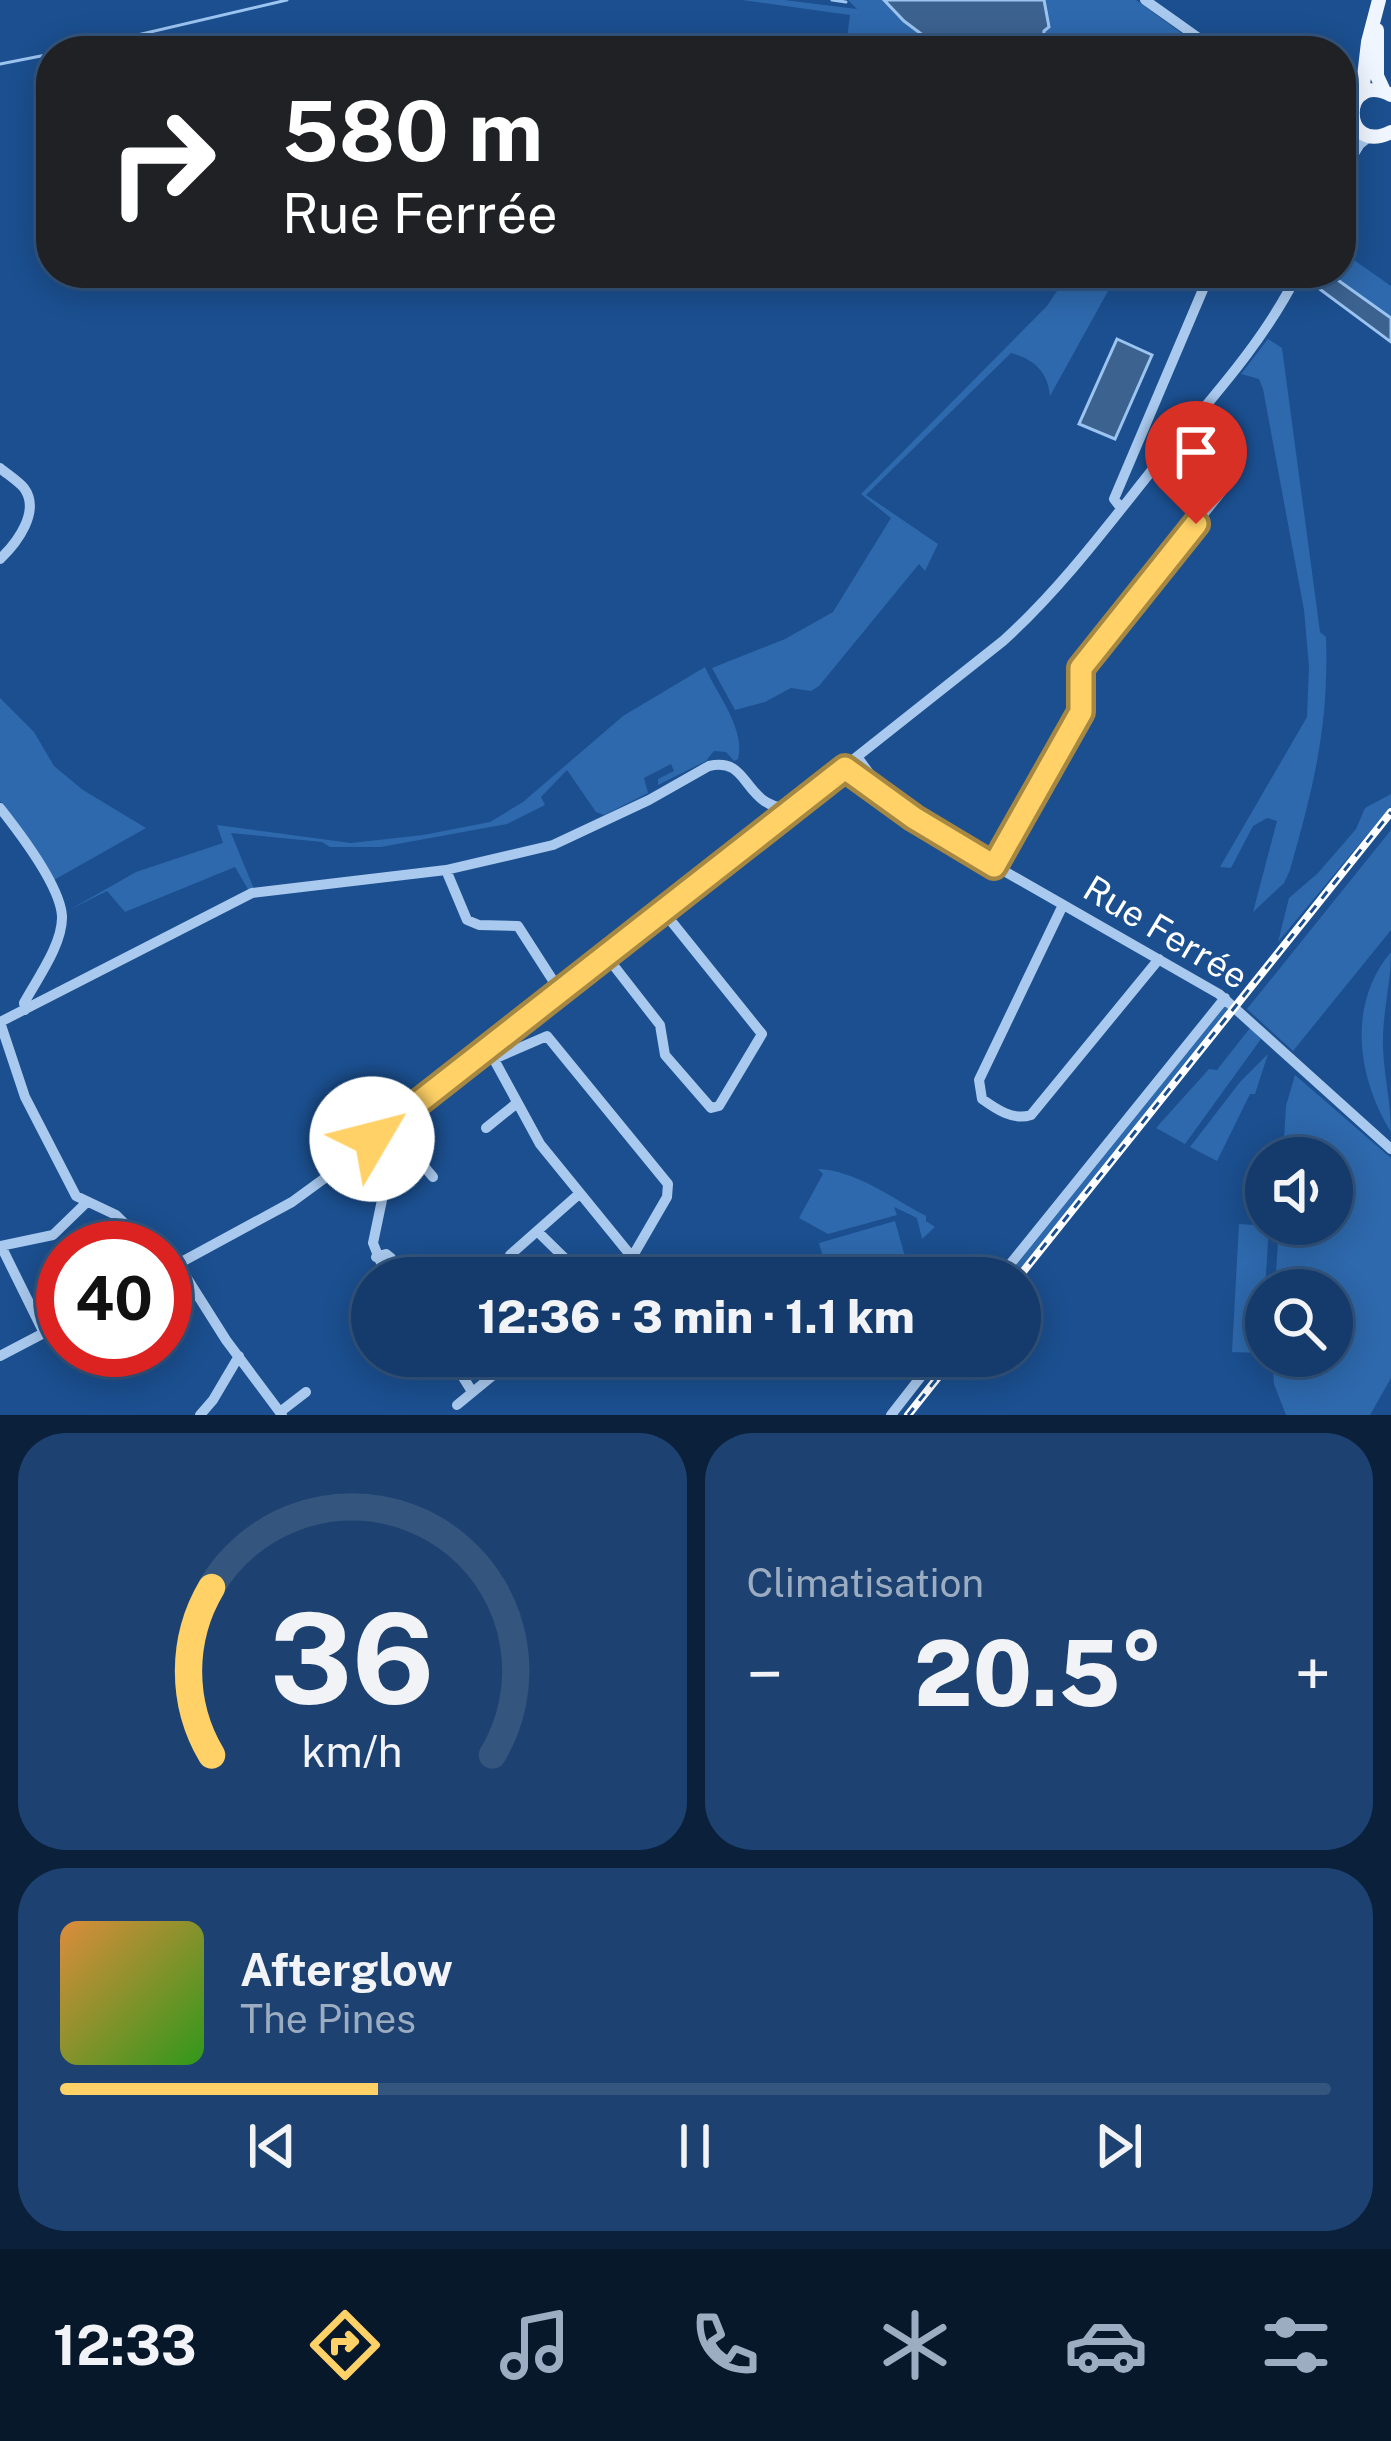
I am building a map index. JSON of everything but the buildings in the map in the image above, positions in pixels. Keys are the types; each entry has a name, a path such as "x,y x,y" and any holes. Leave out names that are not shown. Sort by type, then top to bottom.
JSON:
{"main road":[{"path":"1362,94 1387,93 1377,76 1378,6"},
{"path":"1365,129 1366,55 1378,6"}],"street":[{"path":"1144,0 1195,36"},
{"path":"1121,508 1114,499 1204,288"},
{"path":"192,1254 292,1202 491,1054 1023,623 1250,349 1290,288"},
{"path":"0,468 26,489 29,503 22,532 0,559"},
{"path":"994,866 1081,712 1081,668 1221,492"},
{"name":"Rue Ferrée","path":"858,758 887,798"},
{"path":"122,1221 76,1196 68,1183 16,1074 0,1022 252,893 446,870 553,845 709,766 725,764 740,771 764,801 791,810"},
{"name":"Rue Ferrée","path":"845,768 994,866 1225,998 1391,1149"},
{"path":"0,808 51,886 62,920 24,1003 26,1010"},
{"path":"446,870 467,920 518,926 561,993"},
{"path":"1063,904 984,1066 978,1090 982,1099 1011,1115 1031,1115 1159,959"},
{"path":"607,957 660,1025 665,1055 711,1108 719,1106 762,1038 761,1030 663,911"},
{"path":"1016,1257 1225,998"},
{"path":"547,1036 668,1184 667,1197 632,1257 540,1144 491,1054 547,1036"},
{"path":"0,1083 16,1074"},
{"path":"485,1128 517,1103"},
{"path":"390,1126 433,1177"},
{"path":"353,1156 382,1200 373,1240 376,1257"},
{"path":"510,1255 579,1194"},
{"path":"36,1320 5,1272 1,1246 52,1235 87,1202"},
{"path":"537,1231 564,1257"},
{"path":"192,1296 281,1413 306,1392"},
{"path":"0,1356 36,1337"},
{"path":"186,1402 198,1415 213,1400 238,1356"},
{"path":"464,1377 472,1390"},
{"path":"457,1405 492,1377"},
{"path":"891,1415 921,1377"}],"shaded area":[{"path":"742,0 857,9 848,0 884,0 924,36 847,36 850,15"},
{"path":"884,0 1044,0 1049,27 1044,36 924,36"},
{"path":"1044,0 1136,0 1185,36 1044,36 1049,27"},
{"path":"1356,262 1391,286 1391,318 1349,288 1356,288"},
{"path":"1059,288 1110,288 1050,396 1038,368 1011,353 866,495 938,544 925,571 919,564 819,686 811,691 791,688 735,710 712,668 785,639 833,612 891,518 861,494 1047,306"},
{"path":"1318,288 1349,288 1391,318 1391,342"},
{"path":"1117,339 1152,355 1115,439 1079,424"},
{"path":"1268,339 1282,348 1320,632 1326,637 1326,669 1318,755 1290,870 1284,883 1253,912 1277,821 1267,818 1253,826 1231,868 1220,867 1307,717 1309,666 1304,610 1263,389 1259,379 1241,374"},
{"path":"705,667 734,724 738,759 714,751 706,761 658,785 658,779 674,771 671,764 644,778 648,793 604,815 596,812 567,770 541,797 545,805 507,824 381,847 330,847 322,842 231,833 254,889 249,891 235,867 125,912 107,891 69,910 136,872 223,843 217,825 351,843 490,822 523,802 623,716"},
{"path":"0,698 34,732 54,766 83,790 146,828 54,880 0,801"},
{"path":"1391,794 1391,806 1278,942 1289,898 1356,829 1365,808"},
{"path":"1391,830 1391,930 1293,1051 1247,1009"},
{"path":"1391,952 1383,1047 1391,1132 1370,1088 1362,1041 1368,994"},
{"path":"1224,1005 1230,1009 1030,1257 1023,1257"},
{"path":"1250,1028 1261,1039 1185,1144 1156,1128 1209,1069 1217,1070"},
{"path":"1268,1054 1255,1094 1250,1094 1217,1161 1190,1147 1240,1082"},
{"path":"1295,1075 1391,1158 1391,1378 1370,1415 1286,1415 1274,1384 1274,1377 1353,1377 1353,1269 1276,1269 1278,1245 1353,1245 1353,1137 1284,1137"},
{"path":"818,1169 846,1174 874,1187 926,1216 935,1227 922,1239 917,1218 894,1207 897,1215 828,1234 799,1218 823,1174"},
{"path":"895,1221 905,1257 823,1257 819,1243"},
{"path":"1239,1224 1245,1224 1245,1245 1268,1245 1266,1269 1245,1269 1245,1352 1232,1352"}],"waterway":[{"path":"133,36 287,0"},
{"path":"832,0 846,2"},
{"path":"0,64 36,57"}],"railway":[{"path":"1035,1257 1391,812"},
{"path":"908,1415 938,1377"}],"route":[{"path":"372,1139 845,768 859,782 994,866 1081,712 1081,668 1196,524"}]}
